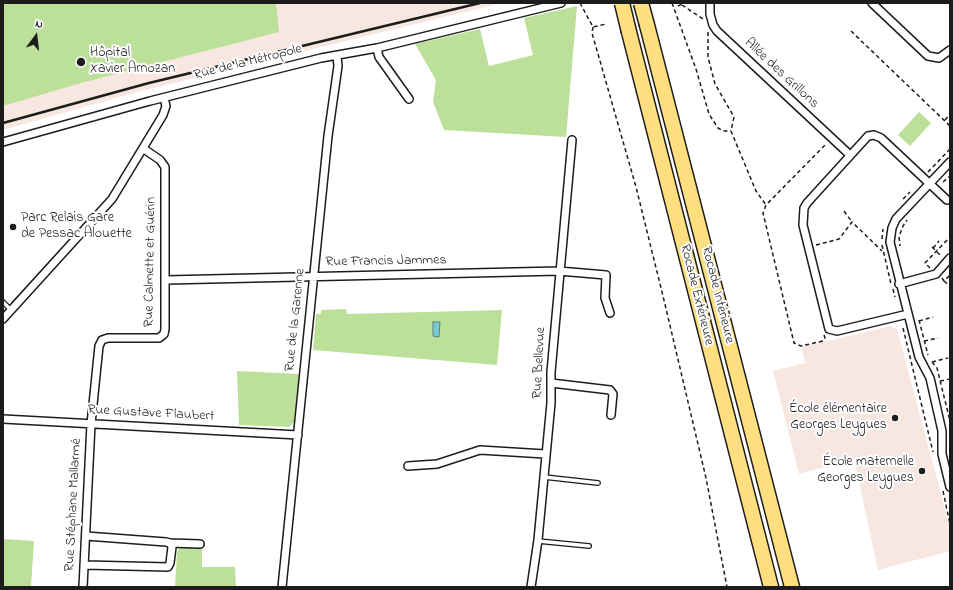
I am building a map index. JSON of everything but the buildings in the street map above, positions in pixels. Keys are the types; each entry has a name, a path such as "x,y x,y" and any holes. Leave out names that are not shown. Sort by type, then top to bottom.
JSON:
{"highway":[{"name":"Rocade Extérieure","path":"622,3 771,587"},
{"name":"Rocade Intérieure","path":"641,3 792,587"}],"street":[{"name":"Rue de la Métropole","path":"3,142 164,98 321,58 377,48 561,3"},
{"path":"710,3 710,14 713,26"},
{"path":"872,3 928,56 939,58 950,50"},
{"name":"Allée des Grillons","path":"713,26 850,155"},
{"path":"377,48 379,57 409,99"},
{"name":"Rue de la Garenne","path":"282,587 328,136 338,66 337,56"},
{"path":"6,314 112,199 144,149 163,115 166,106 164,98"},
{"path":"908,314 837,331 831,330 827,326 802,219 804,208 850,155 870,135 878,136 947,200"},
{"name":"Rue Bellevue","path":"531,587 538,540 551,403 551,383 559,271 572,140"},
{"name":"Rue Calmette et Guérin","path":"91,424 98,346 102,340 108,338 159,338 164,334 165,329 165,167 160,160 144,149"},
{"path":"950,162 932,186 896,219 892,228 890,249 921,362 930,378 942,431 942,454 950,487"},
{"path":"899,284 936,274 949,260"},
{"name":"Rue Francis Jammes","path":"166,280 559,271 606,275 605,298 610,313"},
{"path":"551,383 610,390 613,394 612,415"},
{"name":"Rue Gustave Flaubert","path":"3,419 298,435"},
{"name":"Rue Stéphane Mallarmé","path":"83,587 91,424"},
{"path":"408,466 437,464 480,450 545,454"},
{"path":"86,536 200,544"},
{"path":"84,565 168,567 170,563 170,543"}],"lane":[{"path":"3,302 6,314"},
{"path":"543,477 598,482"},
{"path":"538,540 589,546"}],"path":[{"path":"580,3 593,27 592,33 636,187 706,478 727,587"},
{"path":"672,3 696,69 709,114 718,128 723,131 731,131"},
{"path":"678,6 685,3"},
{"path":"593,27 606,24"},
{"path":"713,26 707,33 708,57 715,84 734,117 731,131 756,191 766,205"},
{"path":"851,31 950,126"},
{"path":"944,121 950,114"},
{"path":"827,326 822,327 825,338 823,341 801,346 794,342 763,213 766,205 831,138"},
{"path":"932,186 950,176"},
{"path":"844,211 852,222 883,251"},
{"path":"902,253 899,235 902,226 908,219"},
{"path":"808,247 839,239 852,222"},
{"path":"939,242 933,248 949,260"},
{"path":"944,281 950,286"},
{"path":"918,316 924,341 940,381 950,421"},
{"path":"919,321 933,317"},
{"path":"924,341 938,338"},
{"path":"932,362 948,358"},
{"path":"940,381 950,379"}],"shaded area":[{"name":"Hôpital Xavier Arnozan","path":"3,3 502,3 137,92 3,130"},
{"path":"891,326 897,329 950,528 950,551 878,570 854,459 799,474 773,371 805,363 801,347"}],"green space":[{"name":"Hôpital Xavier Arnozan","path":"3,3 276,3 279,32 81,83 3,106"},
{"path":"577,6 566,137 444,130 433,102 436,80 415,44 480,29 489,66 533,55 524,18"},
{"path":"919,112 931,123 910,146 898,135"},
{"path":"346,309 347,314 502,310 497,365 313,350 316,314 321,314 321,310"},
{"path":"237,371 299,374 294,422 289,427 239,425"},
{"path":"3,539 34,541 31,587 3,587"},
{"path":"180,547 202,549 202,567 235,567 236,587 175,587 177,552"}],"water":[{"path":"433,322 440,322 439,337 433,336"}],"railway":[{"path":"3,123 149,83 480,3"}],"place":[{"name":"Hôpital Xavier Arnozan","path":"81,62"},
{"name":"Parc Relais Gare de Pessac Alouette","path":"13,227"},
{"name":"École élémentaire Georges Leygues","path":"895,418"},
{"name":"École maternelle Georges Leygues","path":"922,471"}]}
